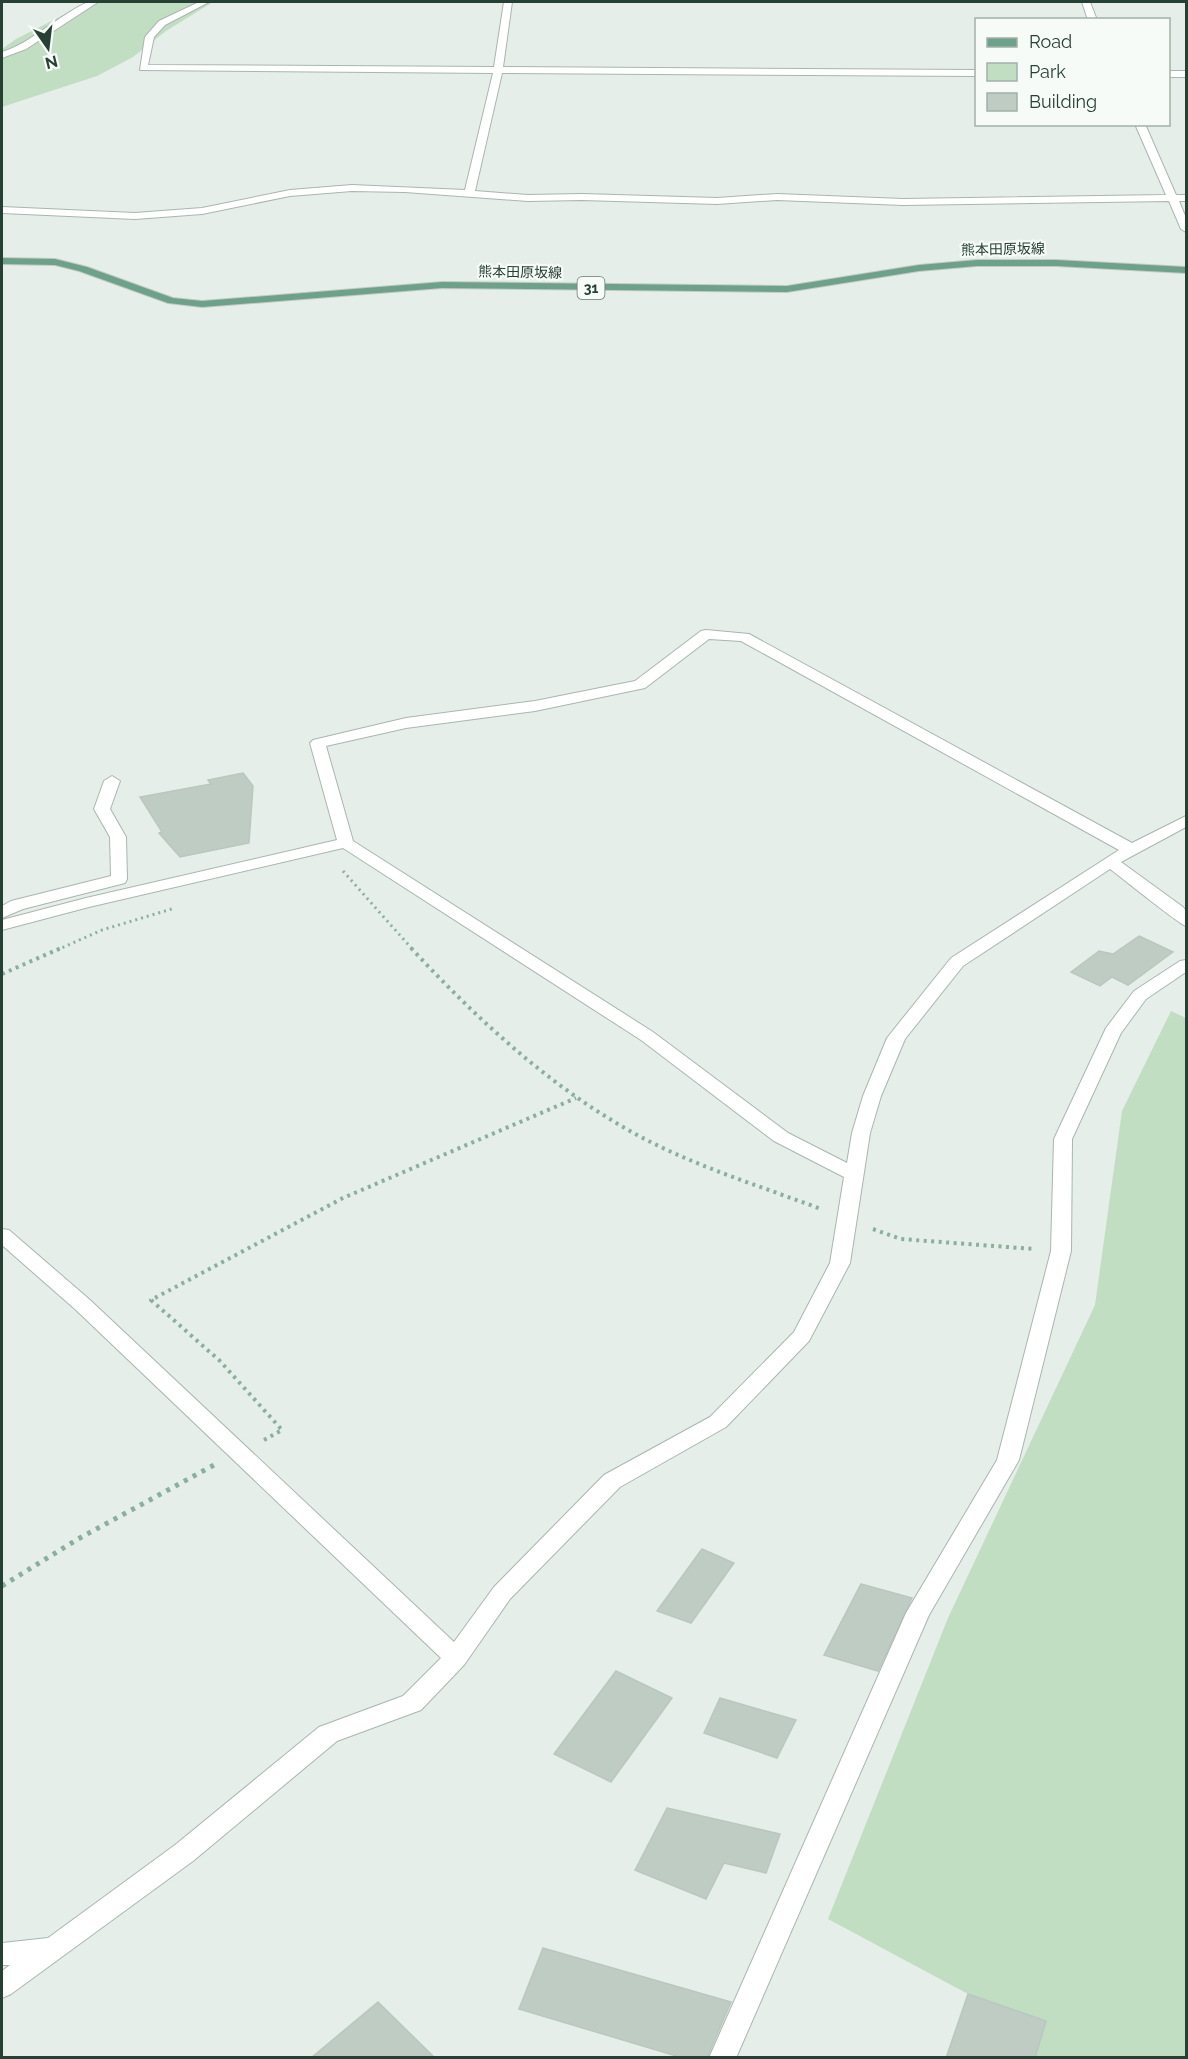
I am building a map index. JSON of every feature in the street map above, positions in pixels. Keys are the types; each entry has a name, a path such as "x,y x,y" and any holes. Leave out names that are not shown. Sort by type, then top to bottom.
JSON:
{"main road":[{"name":"熊本田原坂線","path":"2,261 55,262 83,268 125,286 172,301 202,304 442,285 787,289 919,268 977,262 1056,263 1186,270"}],"street":[{"path":"2,55 16,52 33,42 49,28 94,2"},
{"path":"206,2 162,23 150,37 143,68 975,73"},
{"path":"469,195 498,70 508,2"},
{"path":"1086,2 1092,18"},
{"path":"1170,74 1186,74"},
{"path":"1141,126 1181,198 1186,229"},
{"path":"2,210 135,216 202,211 290,193 352,188 405,189 528,198 582,197 717,201 777,198 903,202 1181,198"},
{"path":"855,1175 781,1137 647,1036 346,843 318,743 406,723 535,706 640,685 706,634 744,637 1132,850"},
{"path":"2,913 17,905 120,879 118,837 102,809 112,781"},
{"path":"2,1986 184,1853 328,1734 412,1703 456,1658 502,1593 612,1481 718,1422 802,1336 840,1263 864,1123 872,1096 896,1038 957,962 1110,861 1186,820"},
{"path":"2,925 346,843"},
{"path":"1110,861 1177,911 1186,921"},
{"path":"722,2058 918,1613 1008,1460 1061,1251 1063,1139 1112,1032 1140,995 1186,965"},
{"path":"2,1234 83,1305 456,1658"},
{"path":"2,1954 51,1948"}],"path":[{"path":"340,867 415,954 503,1040 576,1098 640,1136 727,1174 825,1210"},
{"path":"2,974 102,930 183,906"},
{"path":"2,1586 78,1539 282,1430 220,1361 151,1300 343,1198 576,1098"},
{"path":"868,1227 901,1239 1061,1251"}],"green space":[{"path":"89,2 213,2 166,31 133,57 97,76 2,107 2,49 16,39"},
{"path":"1171,1011 1186,1018 1186,2057 1035,2057 1046,2021 968,1994 828,1919 948,1618 1095,1305 1122,1111"}],"building":[{"path":"243,773 253,786 249,843 180,857 159,833 162,832 140,797 211,784 208,780"},
{"path":"1139,936 1173,952 1128,985 1112,977 1100,986 1071,972 1099,951 1113,954"},
{"path":"702,1549 734,1563 691,1623 657,1611"},
{"path":"861,1584 912,1598 878,1671 824,1655"},
{"path":"616,1671 672,1698 611,1782 554,1754"},
{"path":"720,1698 796,1720 777,1758 704,1733"},
{"path":"667,1808 780,1834 766,1873 724,1863 706,1899 635,1870"},
{"path":"543,1948 731,2002 707,2058 683,2058 519,2009"},
{"path":"968,1994 1046,2021 1035,2058 946,2058"},
{"path":"378,2002 435,2058 311,2058"}]}
